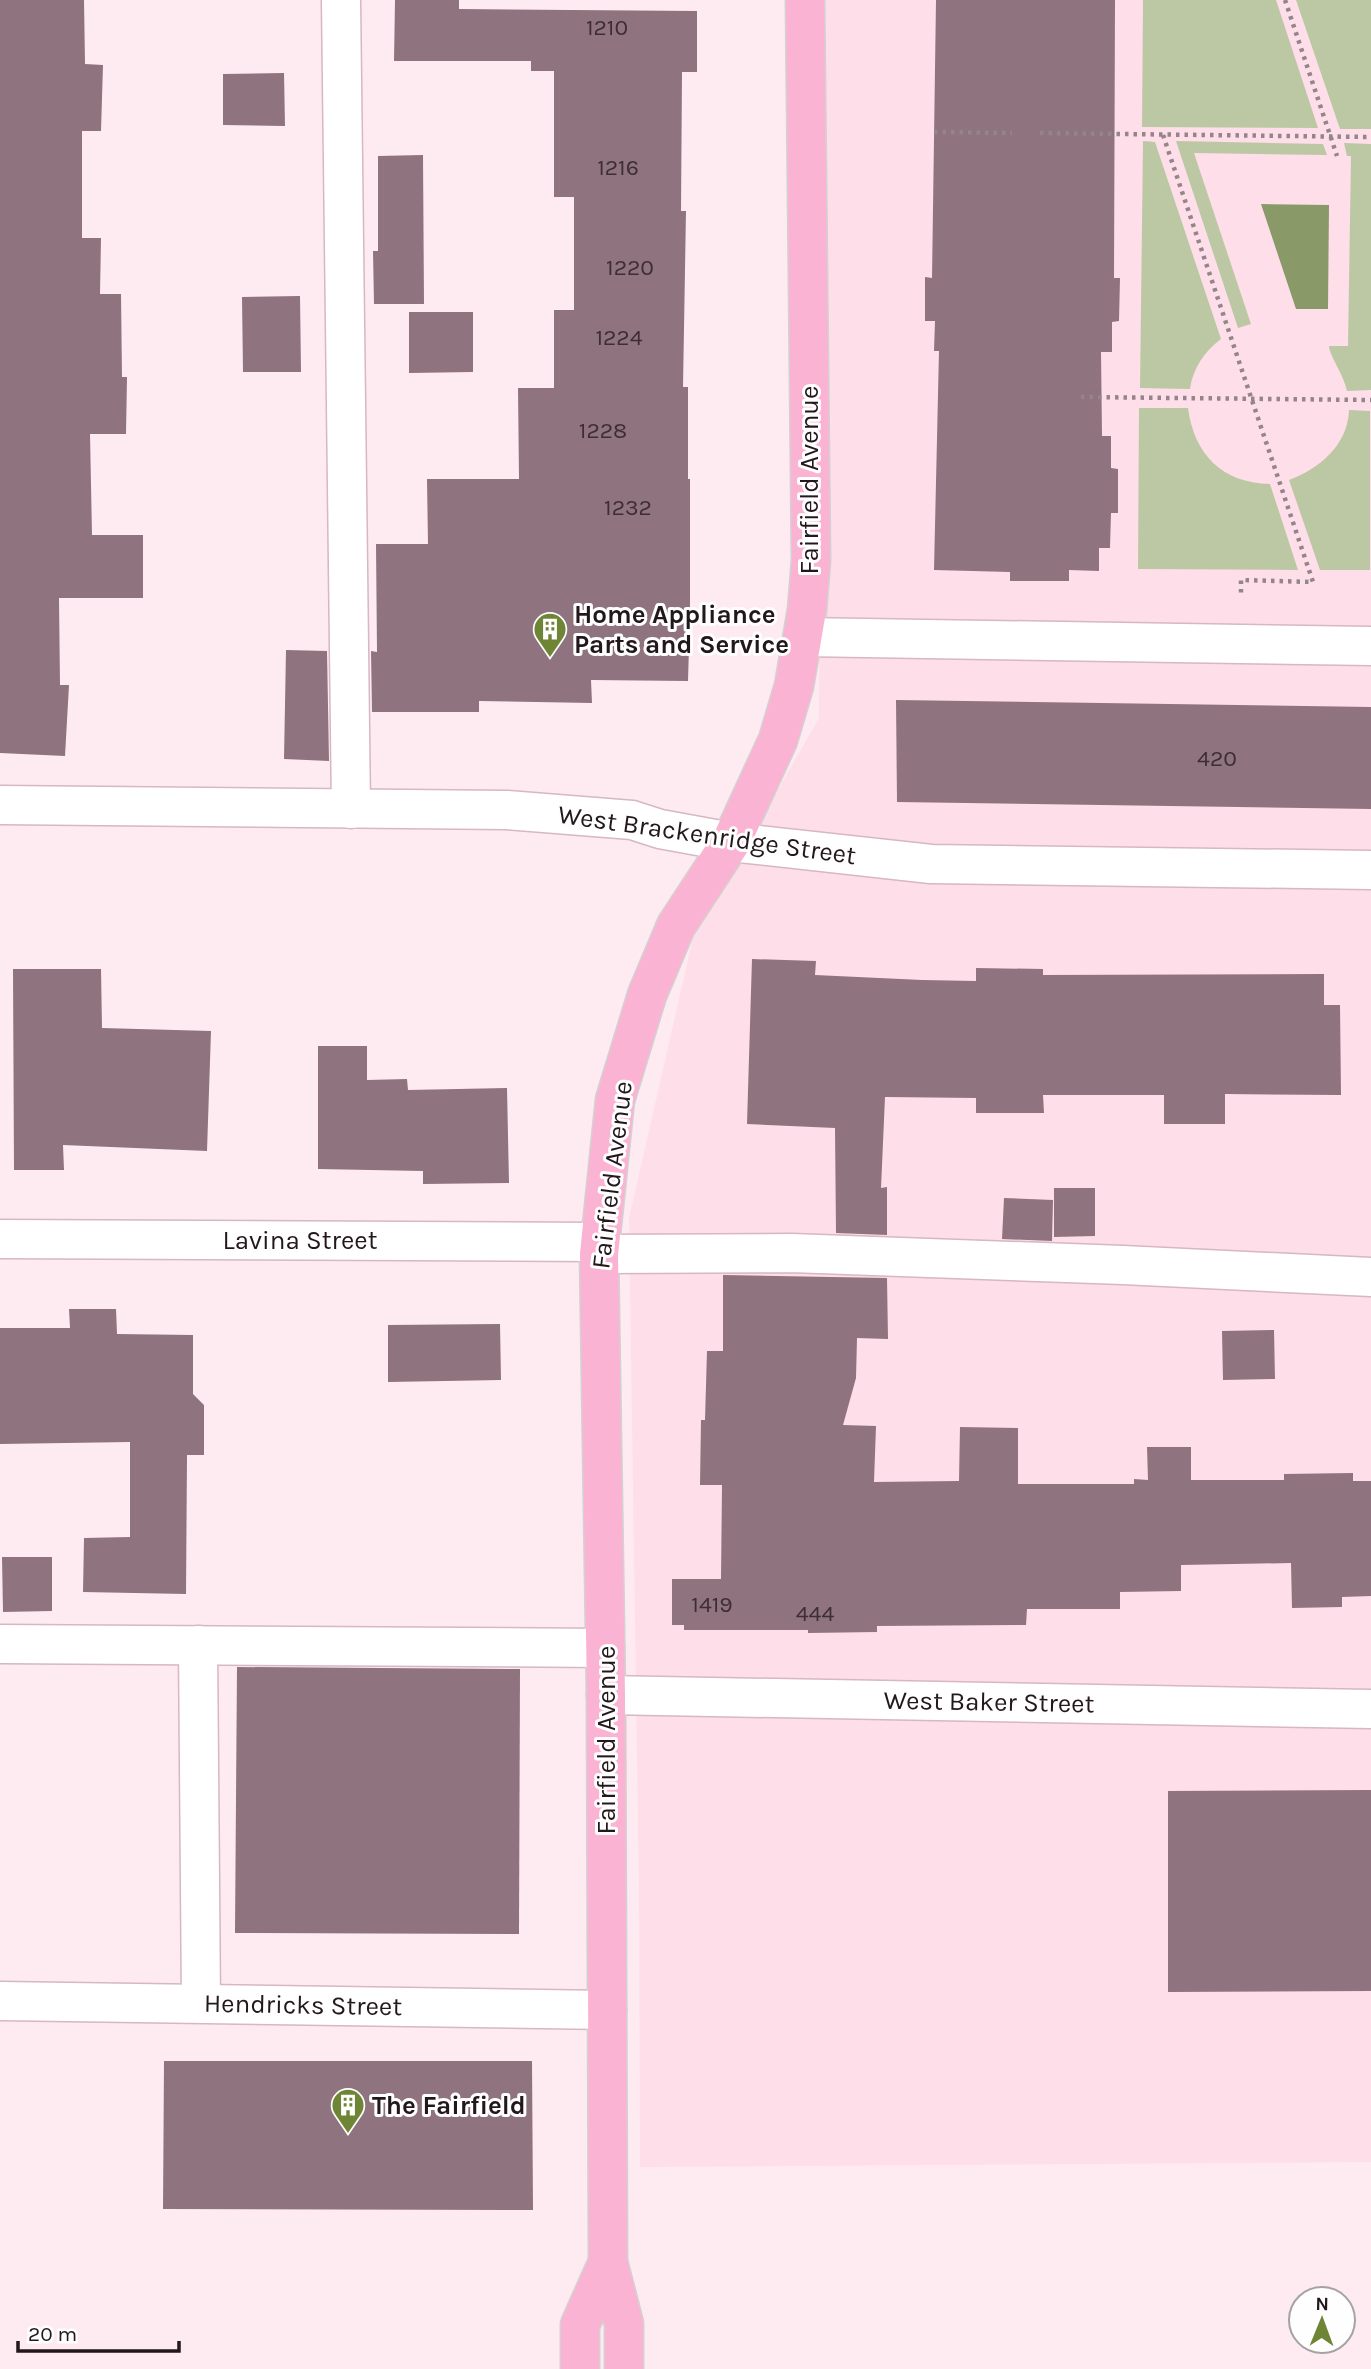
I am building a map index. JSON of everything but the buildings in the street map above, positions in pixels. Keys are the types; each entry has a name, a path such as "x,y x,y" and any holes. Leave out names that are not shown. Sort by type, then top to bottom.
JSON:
{"main road":[{"name":"Fairfield Avenue","path":"624,2369 624,2324 608,2262 606,1695 599,1248 615,1100 647,995 676,926 731,842 778,740 794,685 803,637 811,561 805,0"},
{"name":"Fairfield Avenue","path":"580,2369 580,2325 608,2262"}],"street":[{"path":"341,0 351,809"},
{"path":"803,637 1371,646"},
{"name":"West Brackenridge Street","path":"0,805 507,810 632,820 660,829 731,842 931,864 1371,870"},
{"name":"Lavina Street","path":"0,1239 791,1253 1371,1277"},
{"path":"0,1644 605,1648"},
{"path":"198,1646 201,2003"},
{"name":"West Baker Street","path":"606,1695 1371,1709"},
{"name":"Hendricks Street","path":"0,2001 607,2010"}],"path":[{"path":"1285,0 1337,156"},
{"path":"934,132 1012,133"},
{"path":"1040,133 1371,136"},
{"path":"1163,135 1313,582 1241,580 1241,594"},
{"path":"1081,397 1371,400"}],"shaded area":[{"path":"822,0 1371,0 1371,2162 640,2167 639,1891 629,1218 693,938 819,718"},
{"path":"1143,0 1276,0 1318,128 1142,127"},
{"path":"1296,0 1371,0 1371,129 1340,129"},
{"path":"1143,141 1155,142 1221,339 1200,361 1190,389 1140,388"},
{"path":"1176,141 1323,144 1327,155 1194,153 1251,324 1238,328"},
{"path":"1344,143 1371,144 1371,390 1347,391 1329,346 1348,346 1351,156 1347,156"},
{"path":"1261,204 1329,205 1328,309 1296,309"},
{"path":"1139,408 1188,408 1197,439 1213,463 1238,478 1270,484 1298,570 1138,569"},
{"path":"1349,410 1370,411 1370,570 1320,570 1289,480 1311,469 1330,454 1343,434"}],"place":[{"name":"Home Appliance Parts and Service","path":"550,659"},
{"name":"The Fairfield","path":"348,2135"}]}
